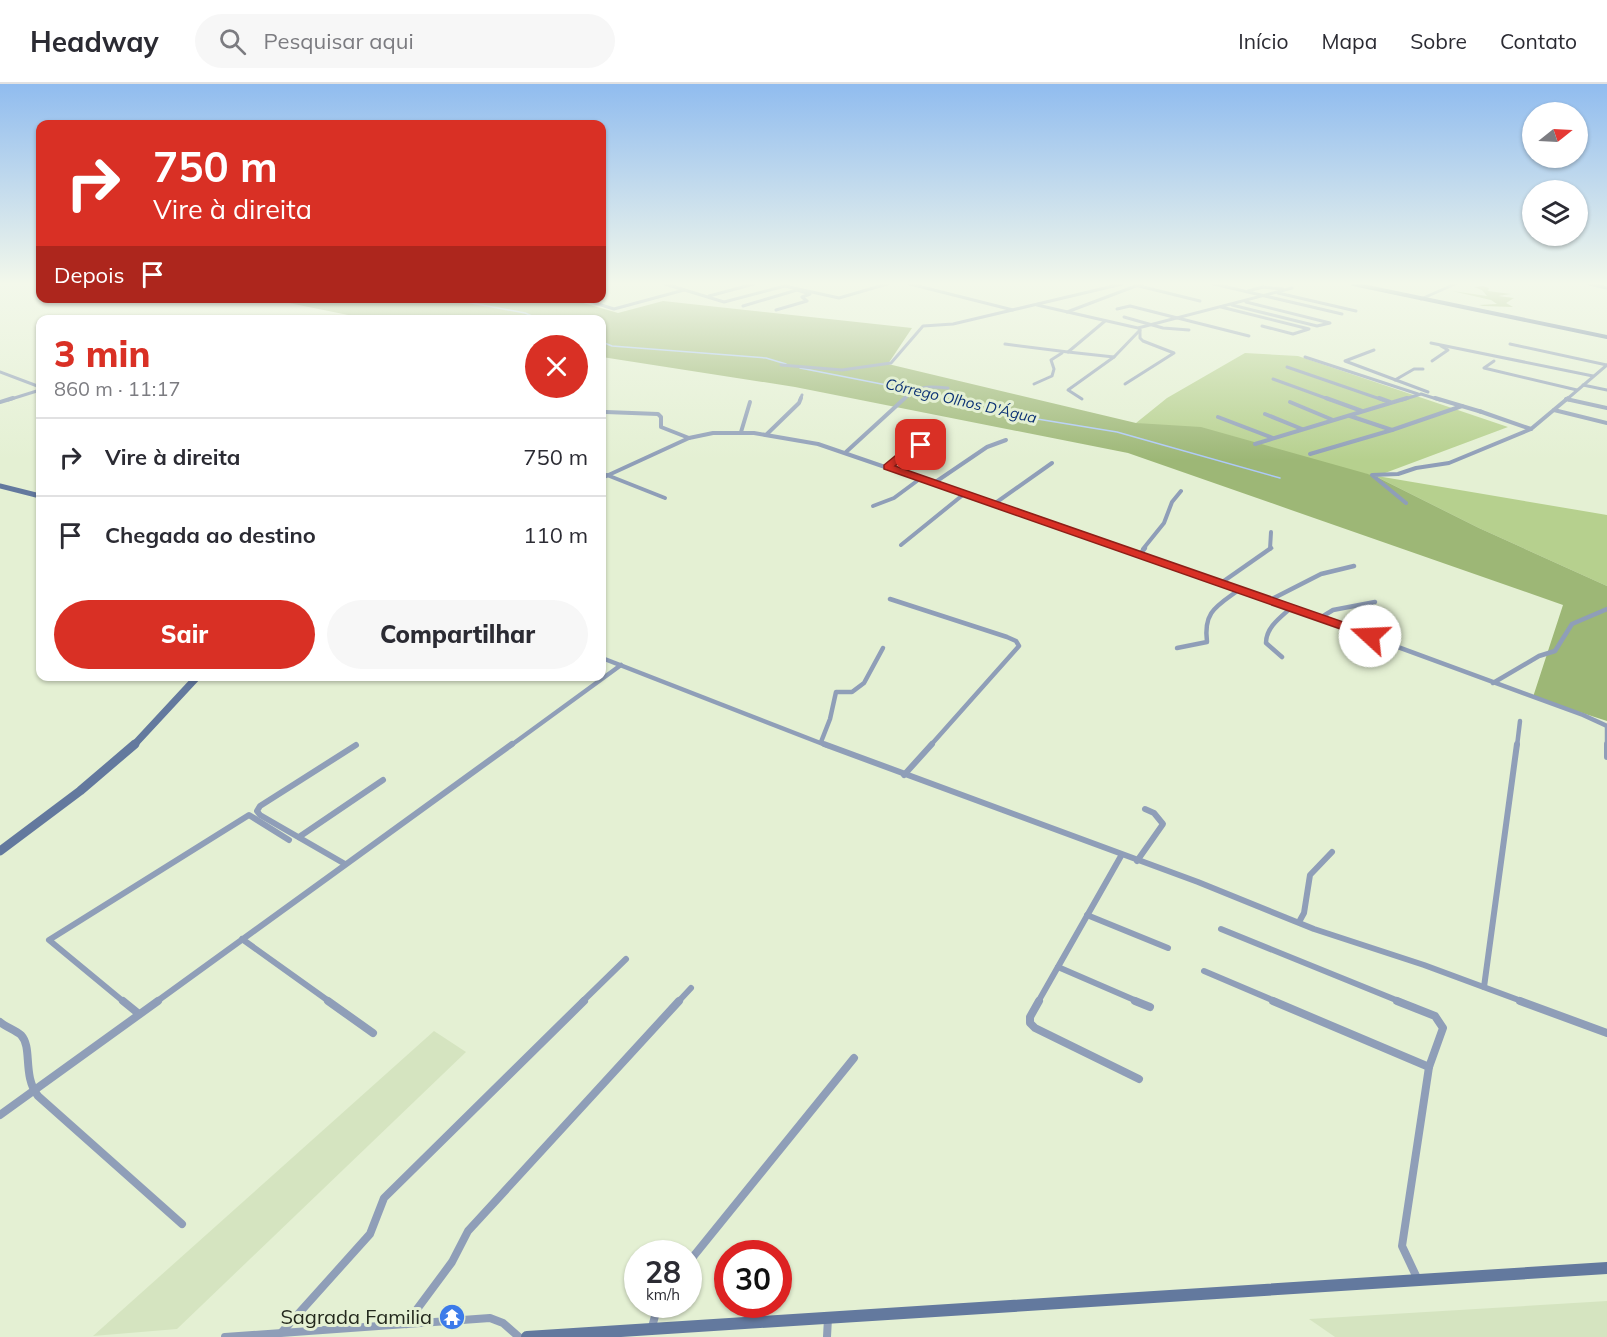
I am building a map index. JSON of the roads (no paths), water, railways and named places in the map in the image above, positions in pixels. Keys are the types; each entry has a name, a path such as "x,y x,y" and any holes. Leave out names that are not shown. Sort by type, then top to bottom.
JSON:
{"street":[{"path":"782,365 842,370 891,363 909,342"},
{"path":"1068,352 1079,342"},
{"path":"1082,399 1068,390 1114,357 1127,342"},
{"path":"1125,384 1174,353 1147,342"},
{"path":"1432,361 1448,350 1431,343 1434,342"},
{"path":"1438,342 1593,376"},
{"path":"1005,344 1114,357"},
{"path":"1510,344 1607,365"},
{"path":"1374,350 1345,361 1531,429"},
{"path":"1034,384 1052,376 1054,369 1051,360 1063,352"},
{"path":"1305,357 1418,394"},
{"path":"1494,361 1484,368 1577,390"},
{"path":"1406,502 1372,475 1398,474 1416,468 1449,463 1531,429 1607,365"},
{"path":"1287,367 1392,402"},
{"path":"1395,380 1414,369 1423,369"},
{"path":"1599,371 1607,373"},
{"path":"0,372 36,387"},
{"path":"1273,379 1363,411"},
{"path":"1583,385 1607,390"},
{"path":"846,452 915,389 948,388"},
{"path":"0,402 36,390"},
{"path":"1255,444 1418,394 1425,394 1482,412"},
{"path":"766,435 799,403 802,395"},
{"path":"1566,399 1607,408"},
{"path":"741,432 750,402"},
{"path":"1290,402 1334,420"},
{"path":"1310,454 1392,430 1462,406"},
{"path":"1554,410 1607,423"},
{"path":"606,412 658,414 661,417 661,427 689,438"},
{"path":"1265,414 1304,429"},
{"path":"1349,416 1392,430"},
{"path":"1218,417 1274,438"},
{"path":"606,476 689,438 713,433 741,432 818,444 1292,607 1583,715 1607,726 1607,757"},
{"path":"888,467 914,445 922,444 938,434"},
{"path":"934,483 987,447 1006,440"},
{"path":"994,504 1052,463"},
{"path":"606,478 665,498"},
{"path":"873,506 890,500 921,478"},
{"path":"0,486 36,495"},
{"path":"1140,554 1164,523 1172,502 1181,491"},
{"path":"901,545 964,494"},
{"path":"1221,583 1271,549 1271,532"},
{"path":"1270,600 1321,574 1354,566"},
{"path":"1178,648 1207,642 1205,629 1208,615 1240,589"},
{"path":"890,599 1007,637 1016,641 1019,646 904,775"},
{"path":"1320,618 1332,609 1363,606 1375,602"},
{"path":"1282,657 1266,643 1266,637 1273,626 1292,607"},
{"path":"1493,683 1539,656 1555,651 1562,644 1572,624 1607,609"},
{"path":"821,742 830,719 836,692 852,692 864,683 882,648"},
{"path":"606,659 904,775 1198,882 1299,922 1607,1033"},
{"path":"606,676 621,665"},
{"path":"0,851 99,776 158,723 194,681"},
{"path":"0,1115 599,681"},
{"path":"1484,987 1520,721"},
{"path":"345,864 260,815 258,808 356,745"},
{"path":"298,837 383,780"},
{"path":"1137,861 1163,824 1154,813 1145,809"},
{"path":"139,1014 49,940 249,815 289,840"},
{"path":"1299,922 1304,913 1310,874 1332,852"},
{"path":"1122,856 1030,1017 1030,1023 1035,1028 1139,1079"},
{"path":"1087,915 1168,948"},
{"path":"1221,929 1435,1016 1443,1028 1429,1067 1402,1246 1418,1280"},
{"path":"242,939 374,1033"},
{"path":"282,1332 370,1234 384,1198 626,959"},
{"path":"1058,967 1150,1007"},
{"path":"1204,971 1429,1067"},
{"path":"406,1324 412,1312 452,1262 468,1231 691,987"},
{"path":"0,1022 24,1039 27,1049 26,1070 33,1091 182,1224"},
{"path":"702,1246 854,1058"},
{"path":"527,1337 1607,1268"},
{"path":"225,1337 490,1318 503,1323 519,1337"},
{"path":"652,1329 655,1318"},
{"path":"827,1337 828,1318"}],"waterway":[{"name":"Córrego Olhos D'Água","path":"606,344 612,346 766,358 786,364"},
{"name":"Córrego Olhos D'Água","path":"800,368 912,390"},
{"name":"Córrego Olhos D'Água","path":"917,391 969,401 1031,418 1117,432 1280,478"}],"place":[{"name":"Sagrada Familia","path":"452,1317"}]}
